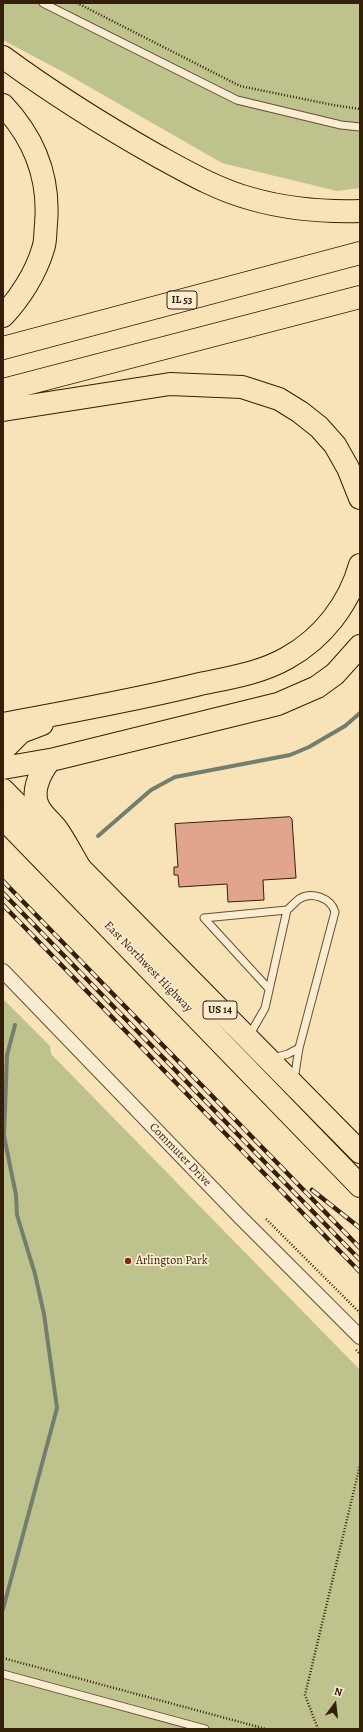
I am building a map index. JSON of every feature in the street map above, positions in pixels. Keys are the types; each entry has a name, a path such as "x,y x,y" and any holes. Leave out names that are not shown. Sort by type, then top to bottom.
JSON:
{"main road":[{"path":"3,57 28,76 110,129 217,187 252,199 293,208 332,212 360,211"},
{"path":"3,105 13,116 32,144 42,169 47,193 44,248 18,299 3,316"},
{"name":"IL 53","path":"3,348 360,253"},
{"path":"3,390 360,296"},
{"path":"3,410 170,384 242,387 279,398 319,427 335,445 348,468 360,498"},
{"path":"3,724 93,708 260,670 287,658 326,627 340,611 350,593 360,565"},
{"path":"3,768 50,760 278,704 317,687 335,674 360,646"},
{"path":"3,750 21,732 93,708"},
{"path":"50,760 37,781 35,797 40,810 56,828 80,868"},
{"name":"East Northwest Highway","path":"3,790 360,1152"},
{"name":"East Northwest Highway","path":"3,818 360,1186"},
{"path":"223,1044 245,1036"}],"street":[{"name":"Commuter Drive","path":"3,971 240,1217 360,1336"}],"lane":[{"path":"43,3 238,100 341,125 360,127"},
{"path":"269,989 204,918 287,910 300,899 313,896 326,899 333,905 335,912 299,1048 293,1084"},
{"path":"245,1036 253,1029 265,1008 287,910"},
{"path":"267,1058 279,1058 299,1048"},
{"path":"3,1674 206,1729"}],"path":[{"path":"77,3 240,86 360,109"},
{"path":"266,1219 360,1313"},
{"path":"318,1729 306,1694 360,1465"},
{"path":"3,1658 266,1729"}],"green space":[{"path":"3,3 360,3 360,188 337,191 222,163 65,73 3,40"},
{"name":"Arlington Park","path":"3,999 50,1046 51,1054 360,1370 360,1729 3,1729"}],"building":[{"path":"290,817 292,819 296,878 263,880 264,900 228,902 227,884 179,887 178,875 174,875 174,867 178,867 175,824"}],"waterway":[{"path":"98,836 151,790 175,777 290,755 309,747 345,726 360,713"},
{"path":"3,1609 57,1408 44,1314 35,1274 17,1215 16,1195 4,1136 7,1055 15,1025"}],"railway":[{"path":"3,881 360,1248"},
{"path":"3,893 360,1260"},
{"path":"3,905 360,1272"},
{"path":"312,1190 360,1228"}],"place":[{"name":"Arlington Park","path":"128,1261"}]}
